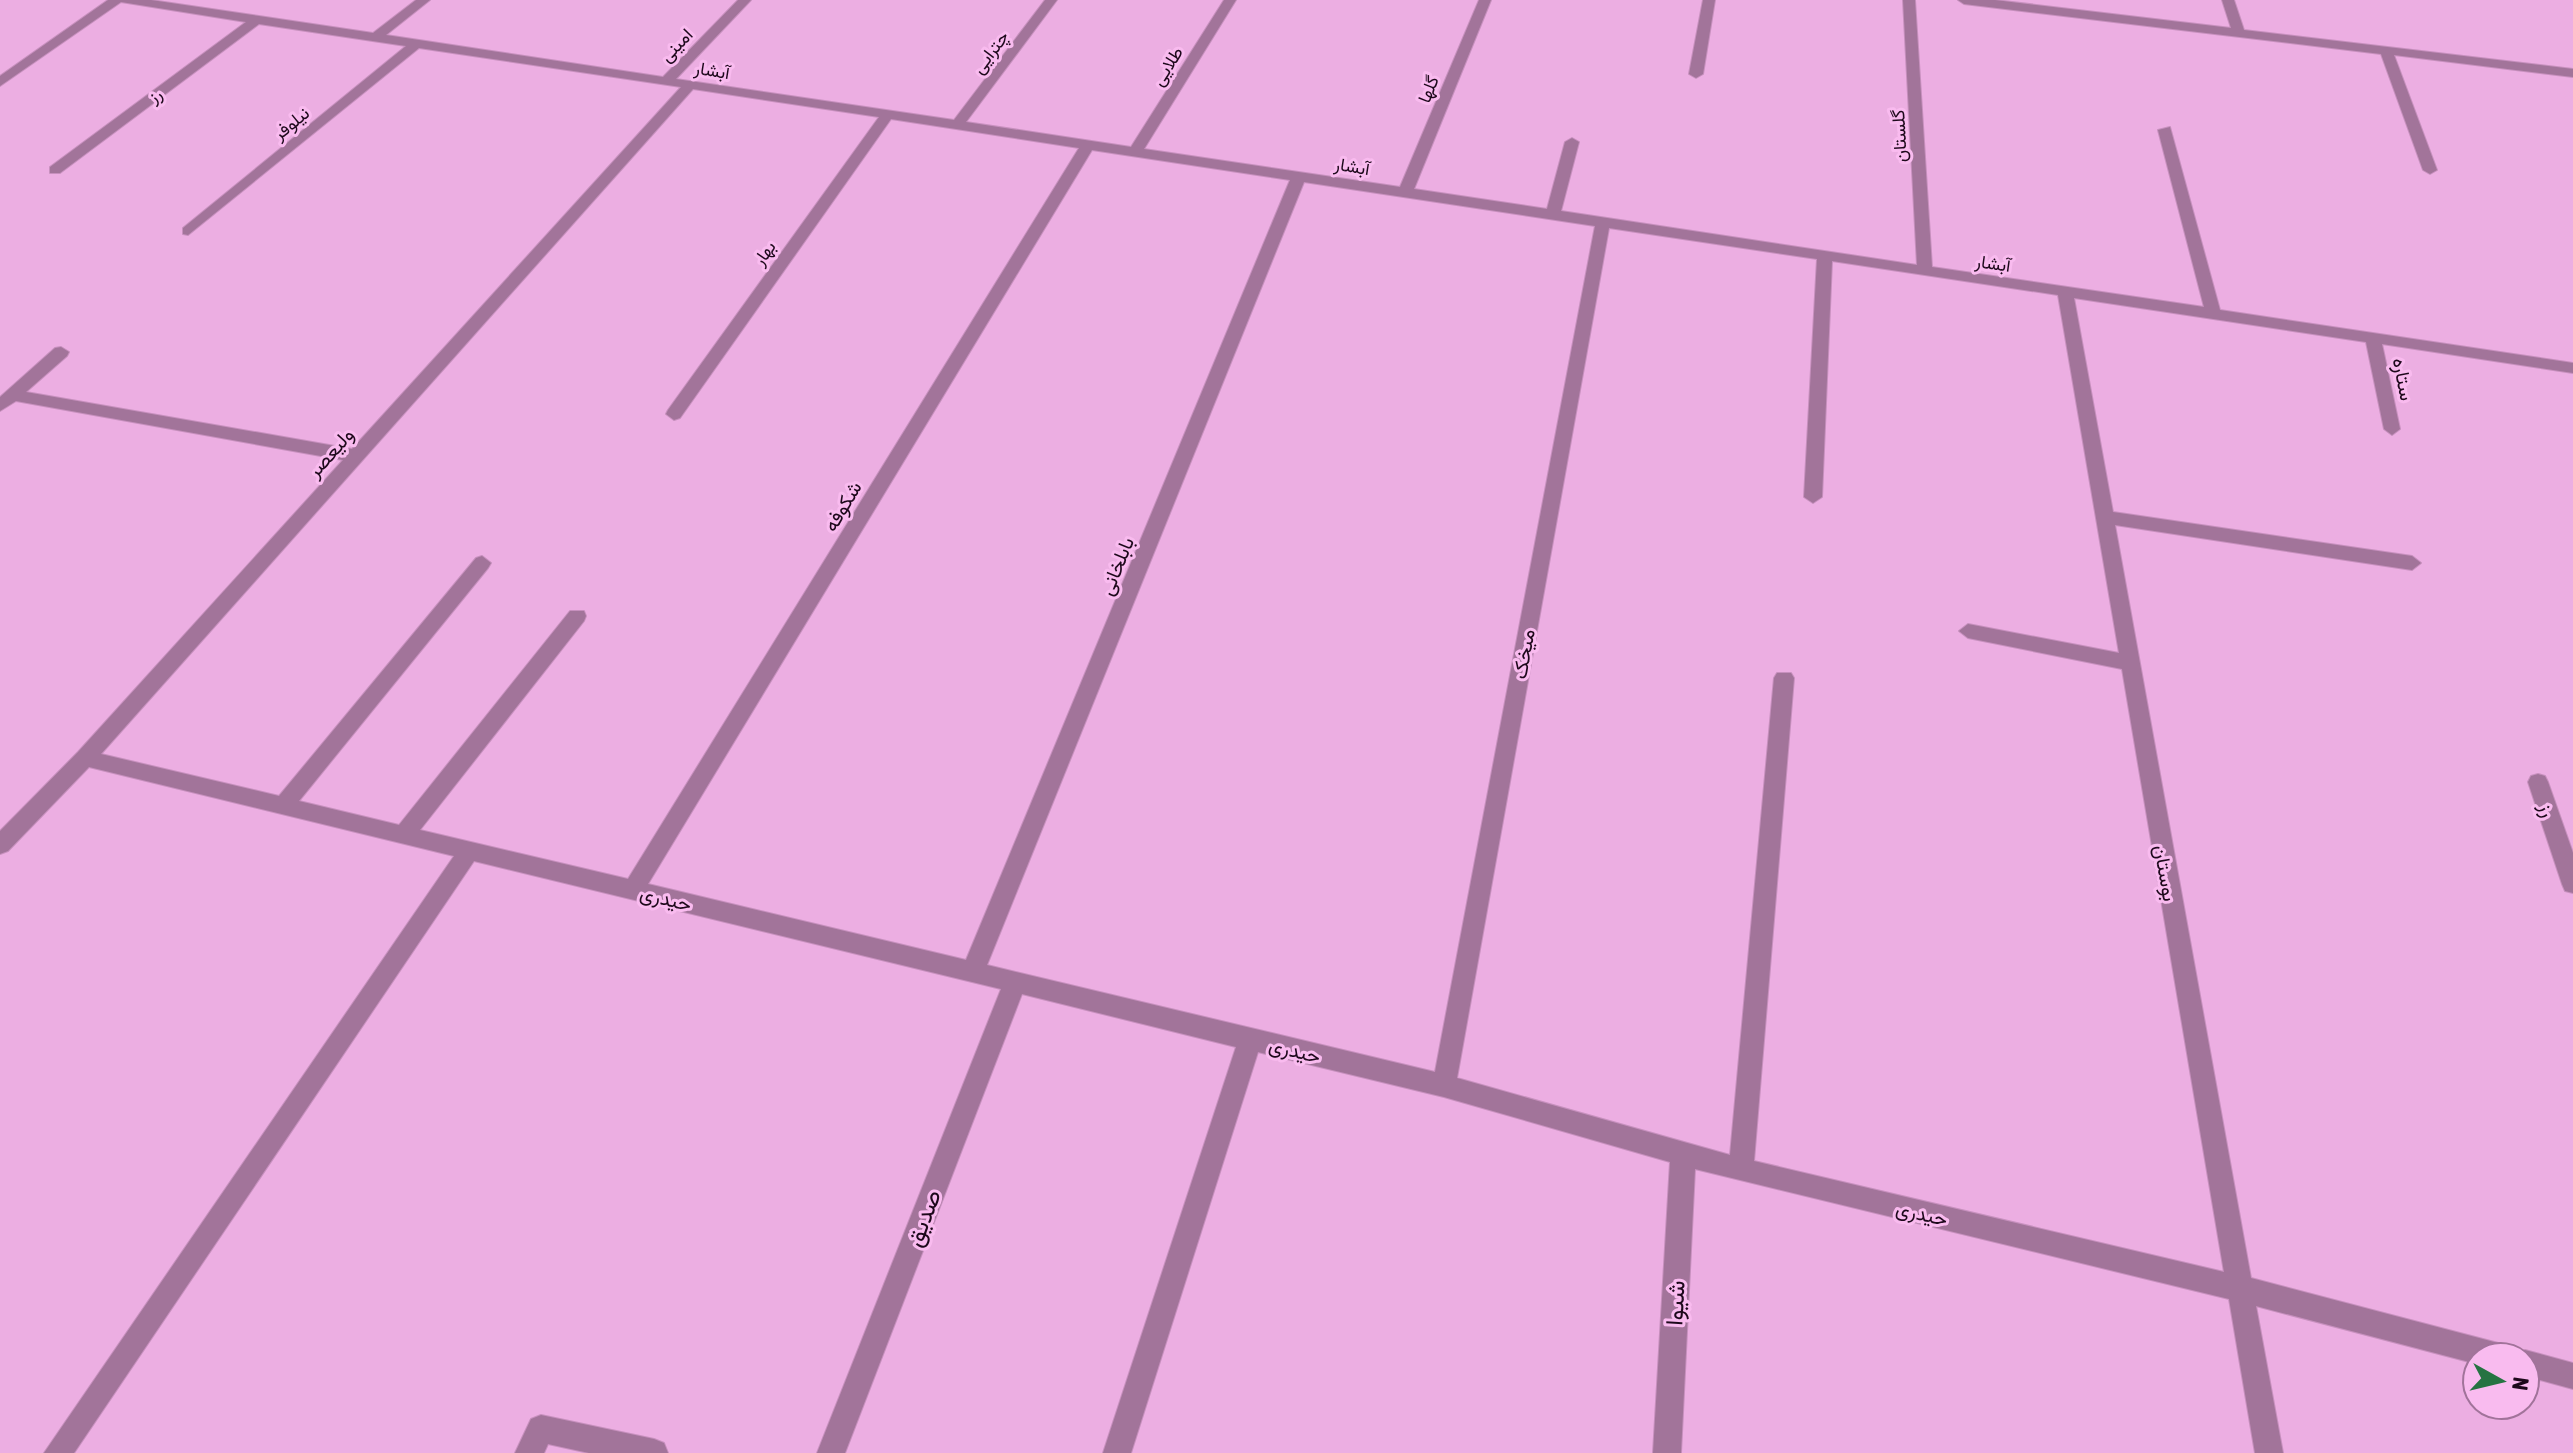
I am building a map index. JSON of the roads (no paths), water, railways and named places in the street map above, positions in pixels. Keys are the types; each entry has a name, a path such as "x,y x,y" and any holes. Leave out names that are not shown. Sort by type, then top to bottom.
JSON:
{"street":[{"path":"0,82 116,0"},
{"name":"آبشار","path":"126,0 2573,368"},
{"path":"376,37 424,0"},
{"name":"امینی","path":"666,81 745,0"},
{"name":"چترایی","path":"957,125 1051,0"},
{"name":"طلایی","path":"1135,152 1230,0"},
{"name":"گلها","path":"1405,193 1485,0"},
{"path":"1696,74 1709,0"},
{"name":"گلستان","path":"1909,0 1925,271"},
{"path":"1964,0 2573,73"},
{"path":"2228,0 2238,32"},
{"name":"رز","path":"55,170 256,20"},
{"name":"نیلوفر","path":"188,231 416,44"},
{"path":"2386,50 2430,170"},
{"name":"ولیعصر","path":"0,845 85,758 690,85"},
{"name":"بهار","path":"674,414 887,115"},
{"path":"2165,130 2213,314"},
{"path":"1553,215 1572,142"},
{"name":"شکوفه","path":"633,890 1088,145"},
{"name":"بابلخانی","path":"973,972 1299,176"},
{"name":"میخک","path":"1444,1086 1603,222"},
{"path":"1813,497 1825,256"},
{"name":"بوستان","path":"2065,292 2269,1453"},
{"name":"ستاره","path":"2373,338 2392,429"},
{"path":"7,401 61,352"},
{"path":"7,401 356,456"},
{"path":"2104,517 2412,563"},
{"path":"283,806 482,563"},
{"path":"404,834 577,616"},
{"path":"1968,631 2130,663"},
{"path":"1741,1170 1784,678"},
{"name":"حیدری","path":"85,758 1444,1086 1741,1170 2238,1288 2461,1346"},
{"name":"رز","path":"2538,782 2573,884"},
{"path":"58,1453 470,850"},
{"name":"صدیق","path":"831,1453 1015,982"},
{"path":"1117,1453 1250,1040"},
{"name":"شیوا","path":"1667,1453 1683,1153"},
{"path":"2541,1367 2573,1376"},
{"path":"529,1453 541,1429 654,1453"}]}
